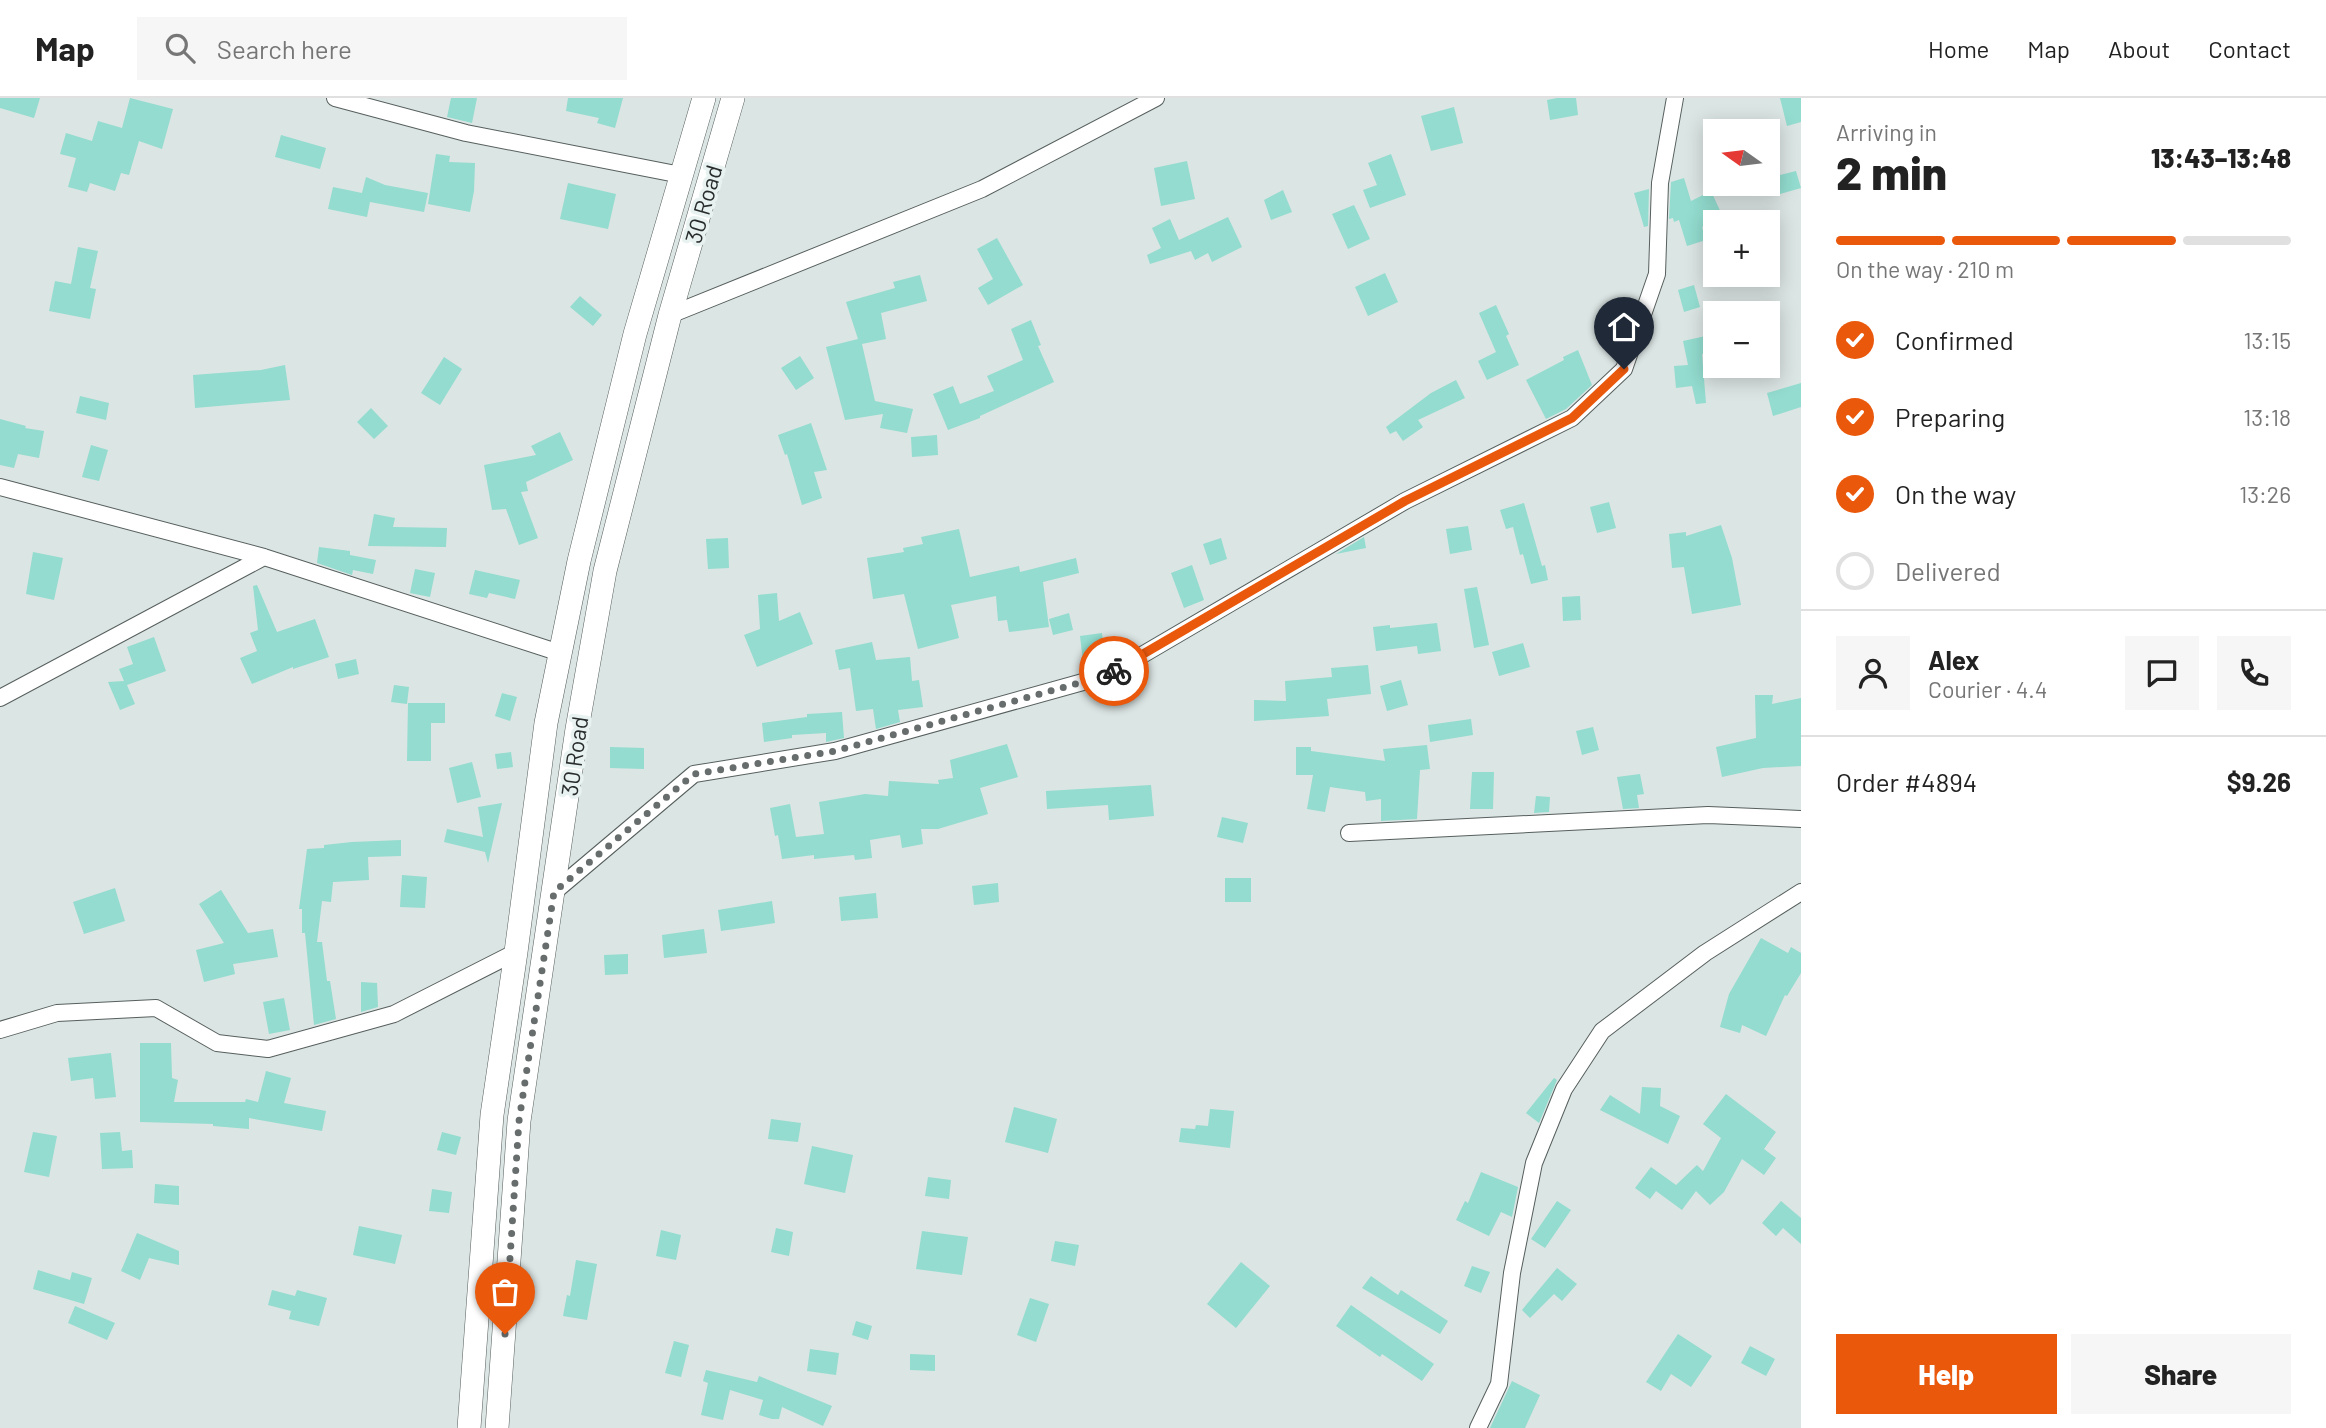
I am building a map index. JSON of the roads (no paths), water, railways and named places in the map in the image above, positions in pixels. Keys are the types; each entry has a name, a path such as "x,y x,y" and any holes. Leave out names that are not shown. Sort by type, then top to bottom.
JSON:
{"main road":[{"name":"30 Road","path":"469,1428 492,1115 545,723 579,561 635,334 704,98"},
{"name":"30 Road","path":"497,1428 519,1121 578,729 605,571 670,315 733,98"}],"street":[{"path":"335,98 466,134 681,175"},
{"path":"670,315 982,189 1156,98"},
{"path":"554,892 694,774 835,751 1108,675 1405,501 1572,418 1624,369 1657,274 1660,183 1675,98"},
{"path":"0,487 264,557 560,653"},
{"path":"0,698 264,557"},
{"path":"1349,833 1708,815 1801,819"},
{"path":"1478,1428 1500,1384 1511,1273 1534,1163 1564,1089 1602,1031 1705,953 1801,892"},
{"path":"0,1030 57,1013 156,1008 217,1042 268,1049 394,1014 516,952"}]}
